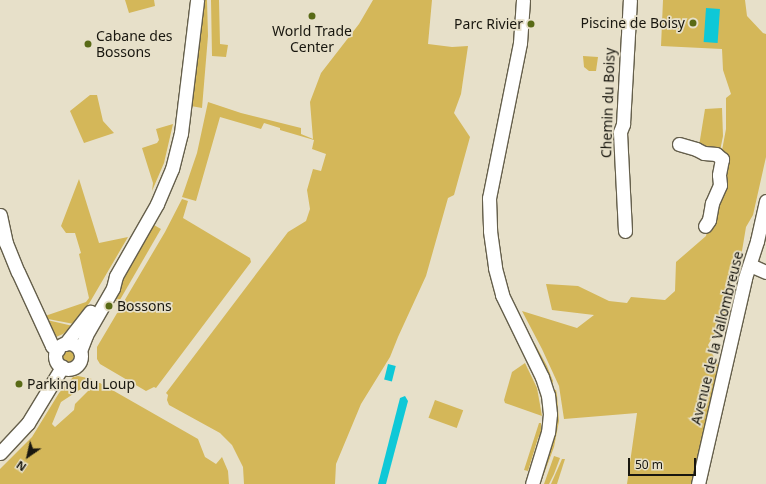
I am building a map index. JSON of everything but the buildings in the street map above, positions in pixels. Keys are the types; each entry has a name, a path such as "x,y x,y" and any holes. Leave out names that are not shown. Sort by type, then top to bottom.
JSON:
{"street":[{"path":"191,0 194,19"},
{"path":"116,276 106,283 86,319 61,347 56,359 62,367 70,369 77,366 81,359 80,351 86,335 113,288 116,276 157,204 175,160 181,133 197,0"},
{"path":"523,0 520,43 489,198 490,231 495,268 502,295 542,377 548,395 550,414 548,432 532,484"},
{"name":"Chemin du Boisy","path":"625,231 620,132 623,124 630,0"},
{"path":"679,144 704,153 716,154 722,159 719,175 720,185 712,203 709,220 705,226"},
{"name":"Avenue de la Vallombreuse","path":"698,484 766,200"},
{"path":"0,215 6,254 52,346 61,347 73,344 80,351"},
{"path":"750,265 766,272"},
{"path":"0,453 28,423 62,367"}],"shaded area":[{"path":"125,0 154,0 155,6 129,13"},
{"path":"202,0 207,0 208,36 202,108 191,106"},
{"path":"211,0 219,0 220,44 228,45 226,57 212,56"},
{"path":"373,0 432,0 428,44 452,47 468,46 461,94 454,113 470,137 454,195 448,198 426,276 390,357 361,404 336,464 335,484 244,484 243,467 232,445 220,433 169,405 167,400 168,395 166,393 288,232 306,221 310,209 307,190 313,169 321,171 326,154 312,149 314,140 280,130 280,128 264,123 261,129 220,117 196,201 182,197 197,153 208,102 241,113 301,128 301,134 313,139 310,102 321,73 359,24"},
{"path":"663,0 745,0 747,16 763,33 766,34 766,157 753,215 746,227 741,257 724,306 726,314 708,345 719,367 693,484 627,484 637,413 564,419 559,386 522,311 577,328 594,315 552,310 546,284 578,286 609,301 627,303 631,297 665,300 675,291 676,262 706,236 726,129 726,98 731,94 723,70 722,49 661,46"},
{"path":"583,56 598,57 596,71 589,71 584,67"},
{"path":"90,95 97,95 103,121 114,133 84,143 70,111"},
{"path":"722,108 723,136 720,151 699,146 705,109"},
{"path":"173,124 164,163 152,191 153,183 142,148 157,143 159,140 156,129"},
{"path":"79,179 99,243 128,237 90,302 74,324 48,319 45,316 86,302 89,298 79,254 81,253 75,233 66,233 61,226"},
{"path":"182,199 188,201 183,218 250,258 251,262 156,388 154,387 146,391 100,364 97,359 97,347 165,232"},
{"path":"154,225 161,229 118,303 112,299"},
{"path":"47,320 73,326 63,334 56,337"},
{"path":"531,342 535,344 547,366 553,381 552,384"},
{"path":"70,350 73,351 73,361 66,362 63,361 62,354 63,351"},
{"path":"525,363 537,388 542,416 505,403 504,400 512,372"},
{"path":"78,376 92,379 84,387 61,402 52,424 55,427 74,410 75,404 96,383 100,383 198,439 205,457 216,464 222,457 228,471 229,484 0,484 0,469 32,437 59,393 73,377"},
{"path":"552,390 556,390 559,421 554,447 541,482 538,481 554,435"},
{"path":"435,400 463,410 457,428 429,418"},
{"path":"539,423 541,423 541,429 543,430 538,438 528,471 524,470"},
{"path":"554,456 560,458 549,484 544,484"},
{"path":"562,459 565,459 557,484 551,484"}],"water":[{"path":"706,8 720,9 718,43 704,42"},
{"path":"388,364 396,366 392,381 384,380"},
{"path":"405,396 408,401 386,484 378,484 400,398"}],"place":[{"name":"World Trade Center","path":"312,16"},
{"name":"Piscine de Boisy","path":"693,23"},
{"name":"Parc Rivier","path":"531,24"},
{"name":"Cabane des Bossons","path":"88,44"},
{"name":"Bossons","path":"109,306"},
{"name":"Parking du Loup","path":"19,384"}]}
